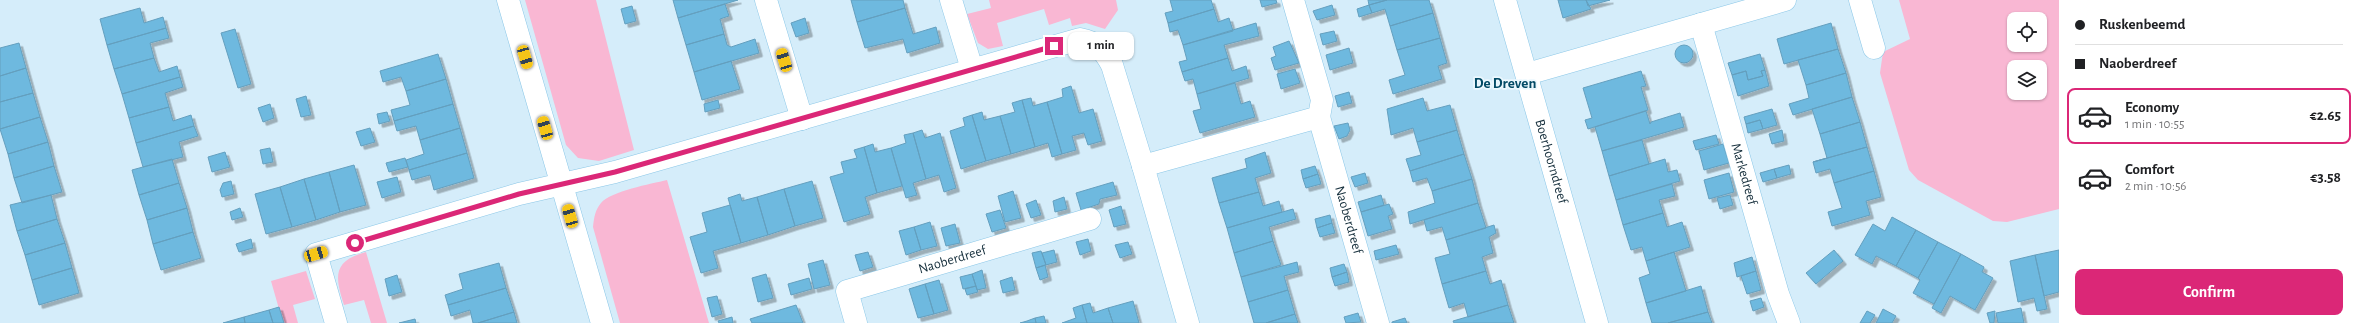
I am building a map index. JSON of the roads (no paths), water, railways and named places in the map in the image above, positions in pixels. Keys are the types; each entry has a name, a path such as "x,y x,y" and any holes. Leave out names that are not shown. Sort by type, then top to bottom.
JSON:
{"street":[{"path":"508,0 602,323"},
{"path":"766,0 802,119"},
{"path":"951,0 972,69"},
{"name":"Naoberdreef","path":"1293,0 1322,100 1319,117 1378,323"},
{"name":"Boerhoorndreef","path":"1505,0 1597,323"},
{"path":"1526,74 1785,0"},
{"path":"1860,0 1874,48"},
{"name":"Markedreef","path":"1702,24 1778,294 1789,323"},
{"path":"336,323 316,254 519,194 615,172 1080,38 1092,41 1104,51 1112,65 1144,166 1188,323"},
{"path":"1144,166 1319,117"},
{"name":"Naoberdreef","path":"856,323 847,290 1090,219"}],"district":[{"name":"De Dreven","path":"1505,83"}]}
